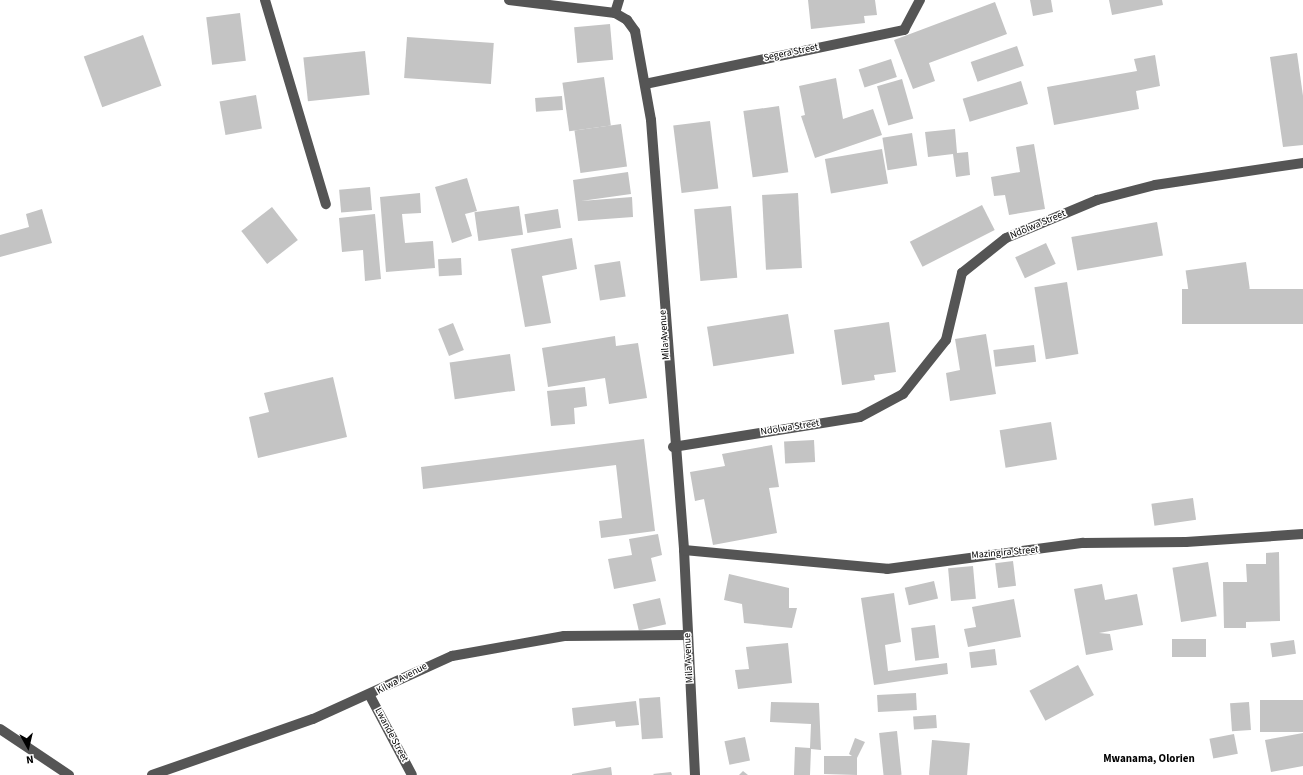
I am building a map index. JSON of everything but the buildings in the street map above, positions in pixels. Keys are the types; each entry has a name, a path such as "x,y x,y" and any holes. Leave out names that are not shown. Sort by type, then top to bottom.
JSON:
{"street":[{"path":"265,0 326,204"},
{"path":"509,0 616,13 619,0"},
{"name":"Segera Street","path":"645,84 904,30 920,0"},
{"name":"Mila Avenue","path":"616,13 628,20 635,31 651,120 673,447 684,550 695,775"},
{"name":"Ndolwa Street","path":"673,447 860,417 903,394 946,340 962,273 1006,238 1097,200 1155,185 1303,163"},
{"name":"Mazingira Street","path":"684,550 887,569 1083,543 1186,542 1303,534"},
{"name":"Kilwa Avenue","path":"152,775 370,696 421,668 490,646 564,636 688,635"},
{"name":"Lwande Street","path":"370,696 412,775"},
{"path":"0,729 69,775"}],"district":[{"name":"Mwanama, Olorien","path":"1149,759"}]}
